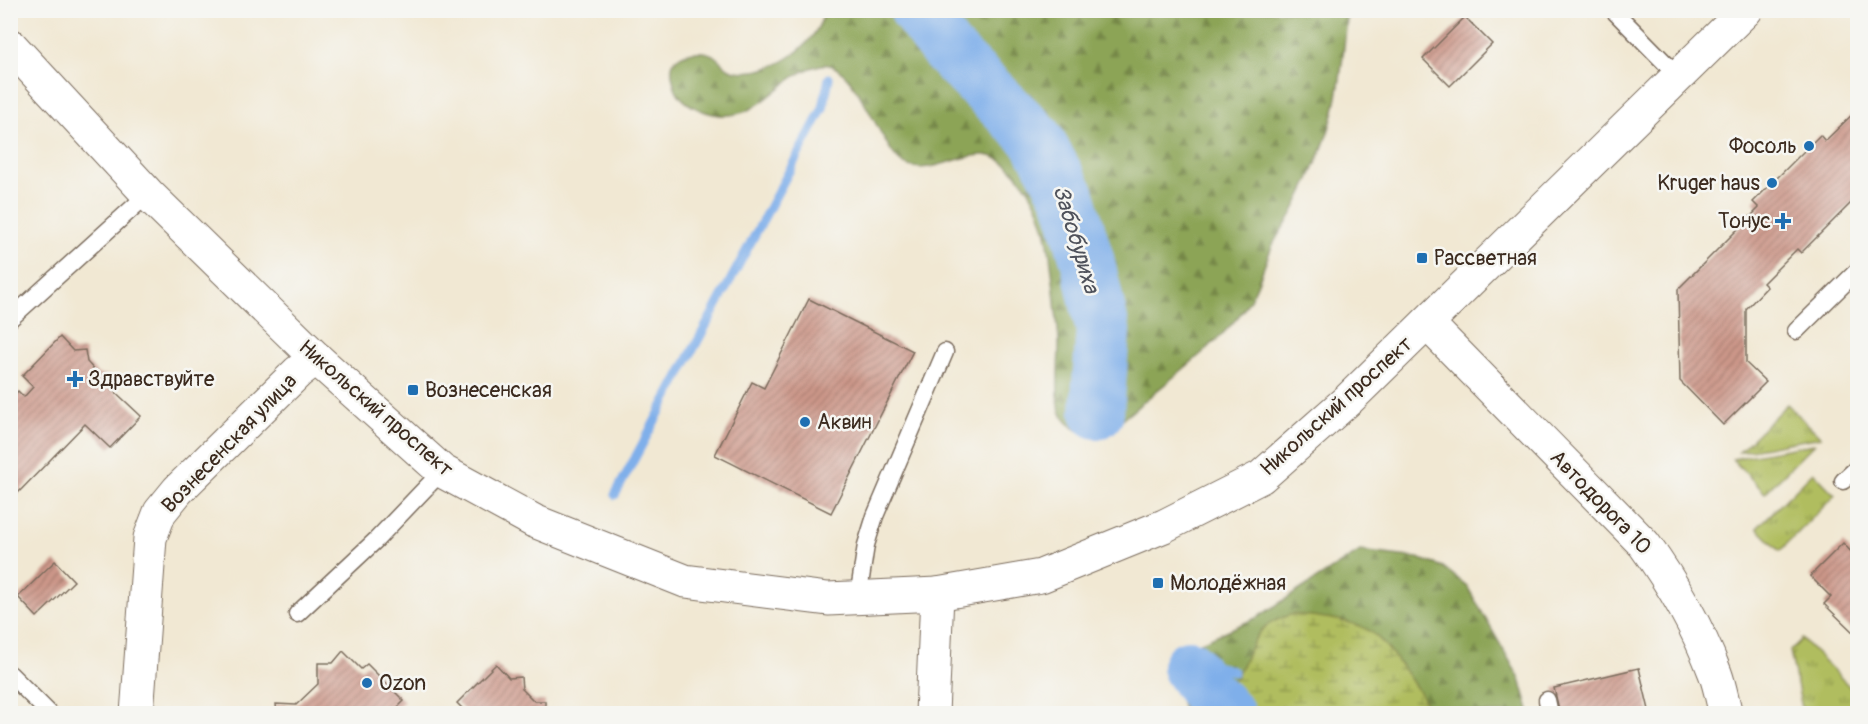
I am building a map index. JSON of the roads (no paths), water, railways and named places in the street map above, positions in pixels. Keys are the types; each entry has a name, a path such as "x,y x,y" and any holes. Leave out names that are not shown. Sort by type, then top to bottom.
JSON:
{"main road":[{"name":"Никольский проспект","path":"12,52 148,194 316,358 442,471 534,521 685,581 828,599 937,594 1041,576 1164,526 1261,477 1349,399 1746,10"},
{"name":"Автодорога 10","path":"1427,323 1644,544 1665,573 1689,617 1716,675 1726,714"},
{"name":"Вознесенская улица","path":"142,710 150,538 160,512 178,490 256,413 298,372 316,358"},
{"path":"932,714 937,594"}],"lane":[{"path":"1613,10 1678,76"},
{"path":"10,319 148,194"},
{"path":"1796,331 1857,270"},
{"path":"858,598 866,545 875,516 945,352"},
{"path":"1843,482 1857,467"},
{"path":"297,614 376,540 442,471"},
{"path":"10,674 50,714"}],"waterway":[{"name":"Забобуриха","path":"917,10 947,50 1036,138 1068,196 1087,259 1103,330 1097,412"},
{"path":"615,495 823,108 829,78"},
{"name":"Забобуриха","path":"1189,667 1205,690 1228,714"},
{"path":"1196,677 1214,667 1234,672"}],"place":[{"name":"Фосоль","path":"1809,146"},
{"name":"Kruger haus","path":"1772,183"},
{"name":"Тонус","path":"1783,221"},
{"name":"Рассветная","path":"1422,258"},
{"name":"Здравствуйте","path":"75,379"},
{"name":"Вознесенская","path":"413,390"},
{"name":"Аквин","path":"805,422"},
{"name":"Молодёжная","path":"1158,583"},
{"name":"Ozon","path":"367,683"}]}
